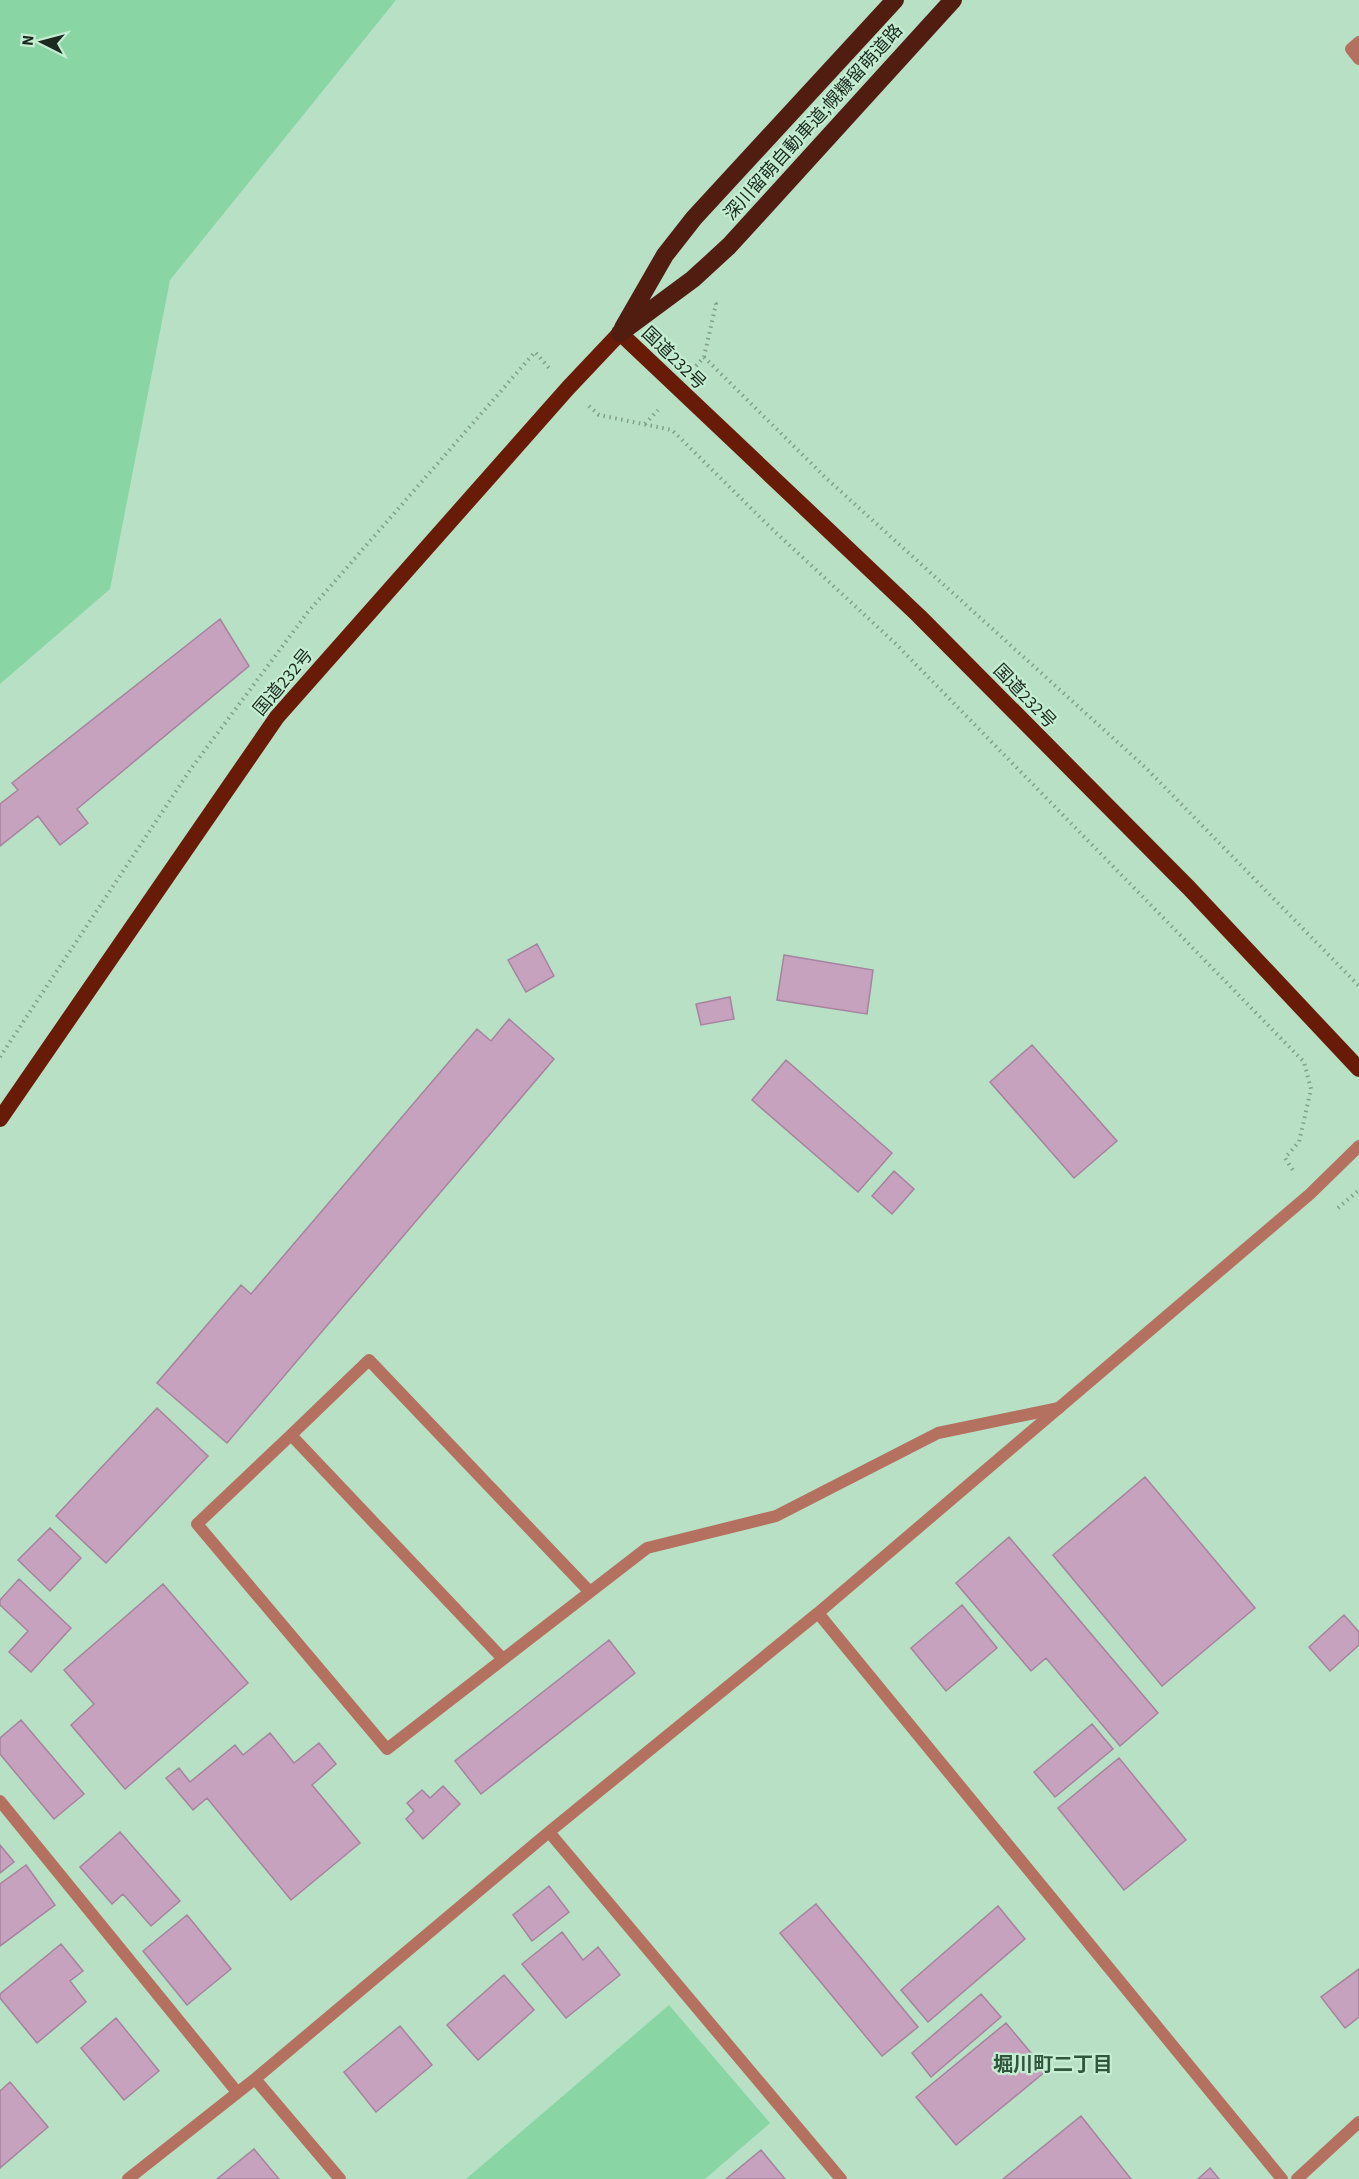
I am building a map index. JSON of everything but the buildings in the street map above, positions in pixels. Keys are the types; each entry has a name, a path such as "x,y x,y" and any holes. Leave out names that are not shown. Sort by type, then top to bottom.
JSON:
{"highway":[{"name":"深川留萌自動車道;幌糠留萌道路","path":"620,333 665,255 694,218 895,0"},
{"name":"深川留萌自動車道;幌糠留萌道路","path":"620,333 693,279 729,246 953,0"},
{"name":"国道232号","path":"0,1119 277,717 568,388 620,333 919,616 1190,888 1359,1069"}],"street":[{"path":"1359,42 1351,49 1359,59"},
{"path":"128,2179 255,2079 549,1832 818,1613 1310,1194 1359,1146"},
{"path":"590,1592 369,1360 197,1524 387,1749 647,1548 776,1516 938,1433 1059,1408"},
{"path":"291,1435 504,1659"},
{"path":"818,1613 1282,2179"},
{"path":"0,1802 237,2092"},
{"path":"549,1832 841,2179"},
{"path":"255,2079 340,2179"},
{"path":"1297,2179 1359,2122"}],"path":[{"path":"704,357 827,479 1144,767 1359,986"},
{"path":"672,430 772,529 896,644 1304,1062 1311,1089 1299,1142 1285,1158 1310,1194 1330,1216 1359,1190"}],"green space":[{"path":"0,0 396,0 170,280 110,589 0,684"},
{"path":"669,2005 770,2123 705,2179 466,2179"}],"district":[{"name":"堀川町二丁目","path":"1053,2064"}]}
